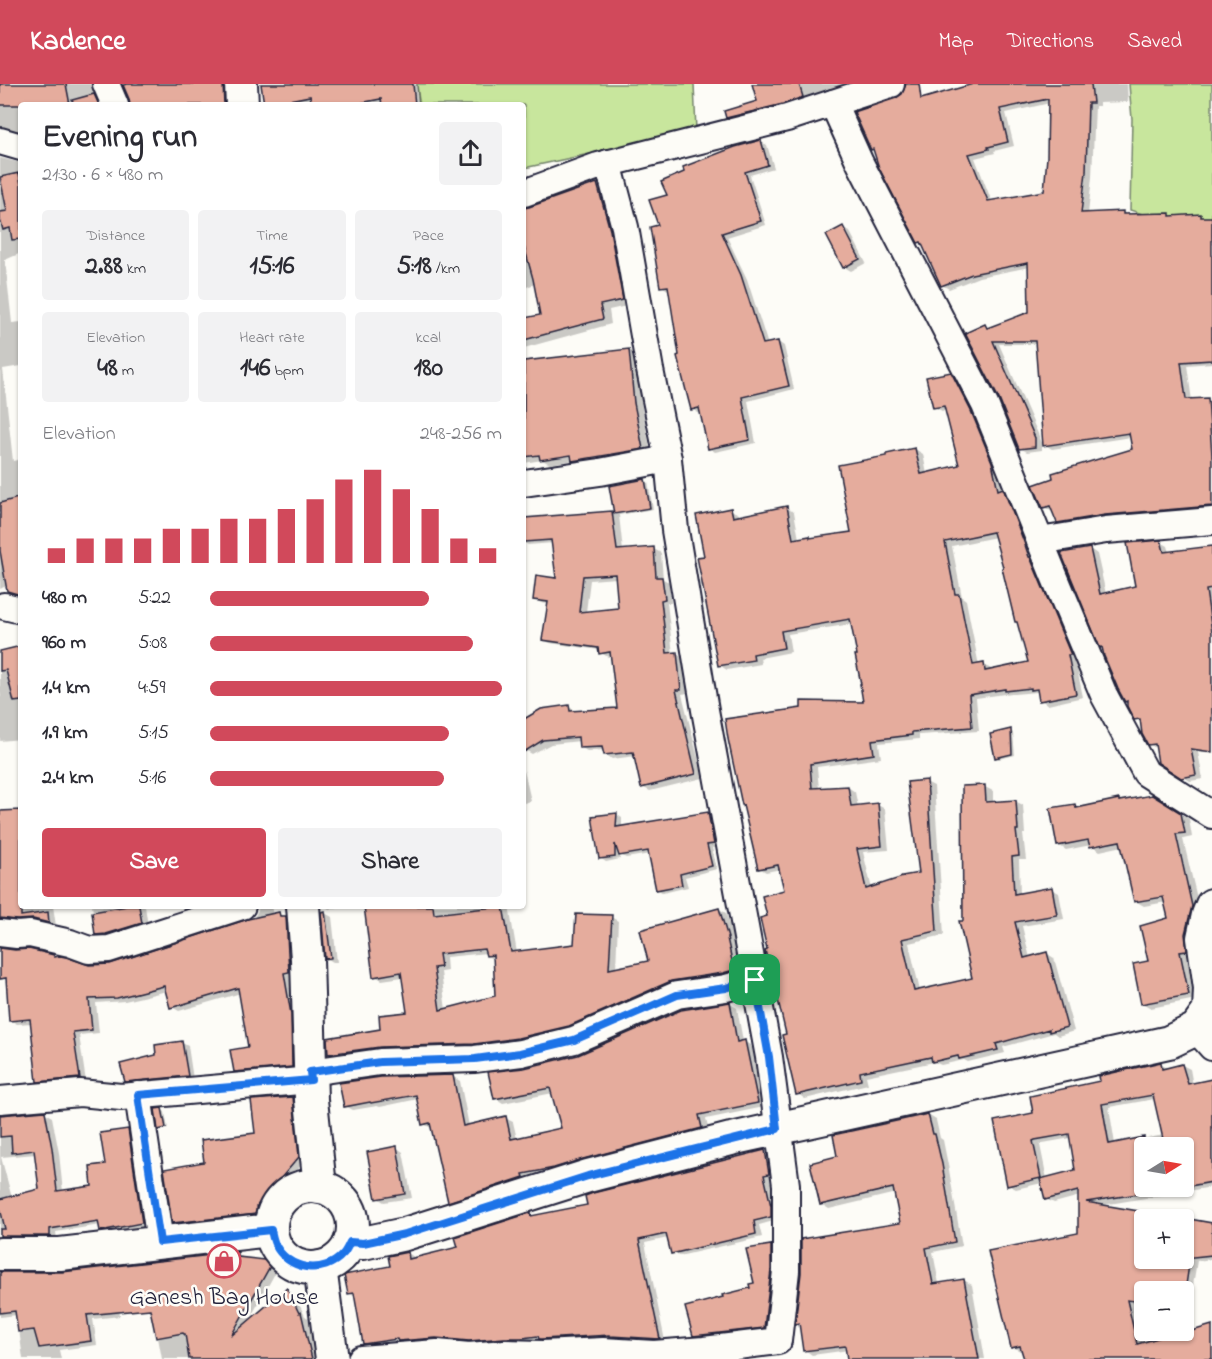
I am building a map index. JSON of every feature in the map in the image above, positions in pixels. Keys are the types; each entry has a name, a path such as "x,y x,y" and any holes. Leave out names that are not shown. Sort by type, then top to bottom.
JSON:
{"main road":[{"path":"241,84 242,102"},
{"path":"350,1242 363,1243 405,1234 588,1176 777,1129 1169,1042 1204,1038 1210,988 1203,938 1212,905"},
{"path":"303,909 311,1100 320,1187"},
{"path":"308,1187 320,1187 333,1192 344,1201 351,1214 353,1228 344,1254 320,1268 306,1268 293,1264 282,1255 271,1230 277,1206 285,1196 308,1187"},
{"path":"0,1254 60,1254 271,1230"},
{"path":"320,1268 332,1359"}],"street":[{"path":"106,84 114,102"},
{"path":"526,192 608,163 787,118 833,103 866,88 891,84"},
{"path":"833,103 860,163 985,405 1104,695 1146,773 1212,814"},
{"path":"0,141 18,146"},
{"path":"361,1359 437,1353 469,1357 505,1353 603,1351 654,1354 704,1350 782,1350 786,1271 786,1185 769,1057 705,710 675,530 668,459 625,227 608,163"},
{"path":"526,483 668,459"},
{"path":"1040,541 1106,530 1212,521"},
{"path":"0,933 30,934 89,950 109,949 233,909"},
{"path":"0,1100 80,1093 121,1097 310,1076 380,1062 475,1059 520,1053 574,1040 677,995 726,988 755,980"},
{"path":"138,1095 160,1242"}],"green space":[{"path":"417,84 694,84 696,131 526,168 526,102 419,102"},
{"path":"1129,84 1212,84 1212,236 1130,210 1132,119"}],"building":[{"path":"0,84 66,84 69,102 18,102 18,105 0,105"},
{"path":"223,84 224,102 130,102 123,85"},
{"path":"261,84 413,84 415,102 382,102 381,99 366,102 311,102 310,96 279,102 264,102"},
{"path":"752,84 799,84 803,97 726,118 724,111 757,101"},
{"path":"906,84 919,84 921,99 973,84 1091,84 1093,103 1088,103 1086,172 1081,213 1123,211 1123,214 1170,213 1170,216 1201,214 1201,217 1212,217 1212,360 1181,362 1186,399 1208,398 1212,455 1212,506 1105,515 1057,523 1050,506 1043,508 1033,485 1053,478 1052,473 1132,449 1129,433 1043,446 1035,341 993,341 1035,438 1035,447 1019,449 999,399 965,333 985,324 987,328 1029,312 1028,263 972,274 941,286 921,242 918,243 879,168 873,149 871,150 854,112 902,94","holes":["1048,99 1044,191 988,201 969,154 1008,142 1000,109"]},
{"path":"94,94 98,102 72,102 72,100"},
{"path":"761,140 768,165 745,172 761,221 722,233 741,275 763,344 778,341 789,386 742,397 750,440 708,449 699,408 691,410 677,356 679,355 668,286 660,287 650,227 658,225 649,200 667,195 661,182 684,172 683,167 735,147"},
{"path":"18,173 18,239 12,240 10,228 3,230 0,212 7,211 0,177"},
{"path":"597,183 610,230 623,300 600,305 603,319 526,339 526,318 540,315 526,253 526,208"},
{"path":"843,226 860,259 843,268 826,235"},
{"path":"629,349 634,403 643,449 572,461 571,455 540,460 539,455 526,457 526,361"},
{"path":"951,372 971,411 992,462 998,490 1003,488 1029,557 1071,655 1068,655 1076,694 1039,701 1037,689 1031,690 1031,688 1005,691 1005,689 969,695 972,727 912,732 912,735 872,740 874,754 810,764 812,788 848,786 851,806 878,803 882,846 857,849 866,889 902,876 919,873 907,782 927,780 937,931 902,939 914,991 972,978 959,921 963,921 962,786 985,785 986,802 1016,800 1019,856 1012,857 1014,894 1052,887 1057,915 1015,922 1024,958 1047,952 1067,1027 1049,1032 1049,1029 996,1044 998,1050 959,1059 958,1056 932,1062 931,1057 860,1072 861,1080 796,1095 782,1035 786,1034 765,950 767,949 760,918 767,916 762,896 784,890 778,865 758,869 742,805 725,719 801,708 801,701 863,702 855,655 857,655 850,619 781,631 784,648 753,654 754,660 718,666 697,557 704,556 696,515 731,508 733,517 787,506 793,539 851,532 838,465 915,448 921,474 959,465 944,406 933,408 926,377","holes":["993,532 1015,622 1017,622 1028,662 985,671 984,663 973,665 959,594 955,594 945,542"]},
{"path":"645,479 650,508 614,514 609,486"},
{"path":"18,498 18,594 7,591 0,551 0,503"},
{"path":"612,511 617,550 654,547 656,577 662,577 665,599 661,600 667,653 677,652 681,690 676,690 696,774 641,788 633,752 604,755 602,747 579,748 578,737 543,740 526,751 526,718 541,709 569,705 570,711 617,708 610,652 599,654 598,648 542,640 548,602 533,600 536,575 556,578 551,540 526,542 526,518","holes":["615,574 618,608 579,612 583,576"]},
{"path":"1161,540 1164,552 1212,546 1212,589 1206,590 1212,632 1212,752 1191,749 1196,775 1181,778 1158,763 1155,744 1148,745 1142,734 1140,719 1134,720 1127,701 1125,702 1118,689 1102,647 1100,648 1061,553 1090,548 1100,594 1135,586 1127,543"},
{"path":"18,647 18,701 14,702 6,670 0,671 0,651"},
{"path":"1011,729 1012,754 995,758 990,734"},
{"path":"1152,795 1181,813 1185,833 1176,834 1192,906 1185,934 1187,951 1180,952 1189,995 1141,1004 1133,964 1148,961 1140,926 1168,918 1163,897 1134,902 1120,841 1090,847 1088,840 1057,846 1050,808 1075,804 1076,808"},
{"path":"18,810 18,909 21,909 21,916 48,912 49,923 33,919 0,918 0,811"},
{"path":"708,812 714,844 707,845 712,866 680,874 682,885 656,890 648,851 619,856 615,844 615,857 599,859 592,816 617,813 616,827"},
{"path":"719,908 734,970 671,981 569,1026 518,1038 474,1044 380,1047 328,1054 327,1038 380,1029 379,1015 407,1012 401,972 373,977 364,909 433,909 434,914 477,909 504,909 511,952 574,944 576,914 612,915 609,969 648,961 640,930","holes":["484,949 486,956 493,955 495,996 440,1010 434,968 441,967 439,954"]},
{"path":"110,909 140,909 142,923 95,935 92,912"},
{"path":"325,911 331,958 325,959 321,912"},
{"path":"279,912 280,916 286,916 289,972 284,973 291,1014 292,1067 234,1072 230,1050 248,1047 238,988 170,1008 164,986 117,998 89,999 92,1030 73,1032 80,1078 37,1082 30,1019 9,1021 6,978 0,979 0,948 29,949 54,955 54,957 66,957 89,965 110,964 248,919"},
{"path":"730,1002 737,1042 745,1040 758,1103 699,1115 702,1128 554,1168 523,1174 524,1177 448,1202 430,1123 422,1125 416,1095 344,1107 339,1083 381,1077 453,1075 463,1126 506,1116 511,1139 561,1128 550,1088 494,1099 488,1072 524,1068 578,1055 681,1010"},
{"path":"182,1041 188,1076 125,1082 120,1064 156,1055 155,1045"},
{"path":"1161,1062 1162,1069 1182,1064 1188,1084 1212,1079 1212,1182 1194,1185 1194,1137 1163,1137 1153,1095 1102,1104 1109,1144 1134,1139 1134,1195 1086,1202 1134,1210 1134,1269 1188,1269 1187,1281 1134,1281 1134,1301 1127,1300 1134,1341 1137,1344 1147,1341 1194,1341 1194,1330 1212,1325 1212,1359 1024,1359 1020,1346 1011,1348 988,1251 1078,1233 1078,1191 1045,1200 1040,1179 1075,1170 1069,1134 1033,1141 1041,1178 1007,1186 994,1121 1033,1113 1030,1096 1100,1081 1099,1076"},
{"path":"293,1097 299,1157 256,1207 257,1214 172,1223 164,1169 204,1162 201,1140 255,1133 251,1100"},
{"path":"162,1108 166,1128 158,1130 155,1109"},
{"path":"45,1111 57,1191 92,1186 90,1166 105,1164 100,1133 128,1129 142,1223 100,1231 98,1221 50,1229 50,1236 0,1236 0,1229 5,1229 0,1199 39,1189 34,1150 12,1153 11,1136 0,1137 0,1115"},
{"path":"928,1114 942,1164 955,1242 926,1248 933,1284 964,1279 979,1359 847,1359 845,1346 803,1351 799,1323 795,1324 801,1273 801,1239 900,1223 893,1188 820,1205 810,1163 837,1156 833,1135"},
{"path":"397,1146 405,1194 376,1199 367,1152"},
{"path":"765,1150 769,1174 764,1175 771,1206 771,1217 754,1221 756,1234 671,1254 666,1234 639,1240 660,1339 610,1335 539,1339 538,1336 469,1341 436,1338 398,1341 397,1339 363,1344 354,1293 348,1294 344,1275 390,1266 388,1256 408,1252 409,1259 458,1247 455,1237 530,1213 531,1216 587,1205 585,1196 593,1193"},
{"path":"1194,1220 1212,1223 1212,1255 1194,1257"},
{"path":"771,1245 771,1270 764,1328 693,1336 685,1307 750,1288 749,1284 754,1283 746,1249"},
{"path":"238,1252 238,1257 273,1261 231,1336 287,1288 299,1313 301,1312 312,1359 189,1359 185,1334 156,1338 150,1309 87,1315 91,1341 39,1348 34,1330 18,1332 15,1311 0,1313 0,1272 62,1272"}],"place":[{"name":"Ganesh Bag House","path":"224,1261"}],"route":[{"path":"755,980 769,1057 777,1129 588,1176 405,1234 363,1243 350,1242 344,1254 320,1268 306,1268 293,1264 282,1255 271,1230 160,1242 138,1095 311,1080 310,1072 380,1062 475,1059 520,1053 574,1040 677,995 726,988 755,980"}]}
